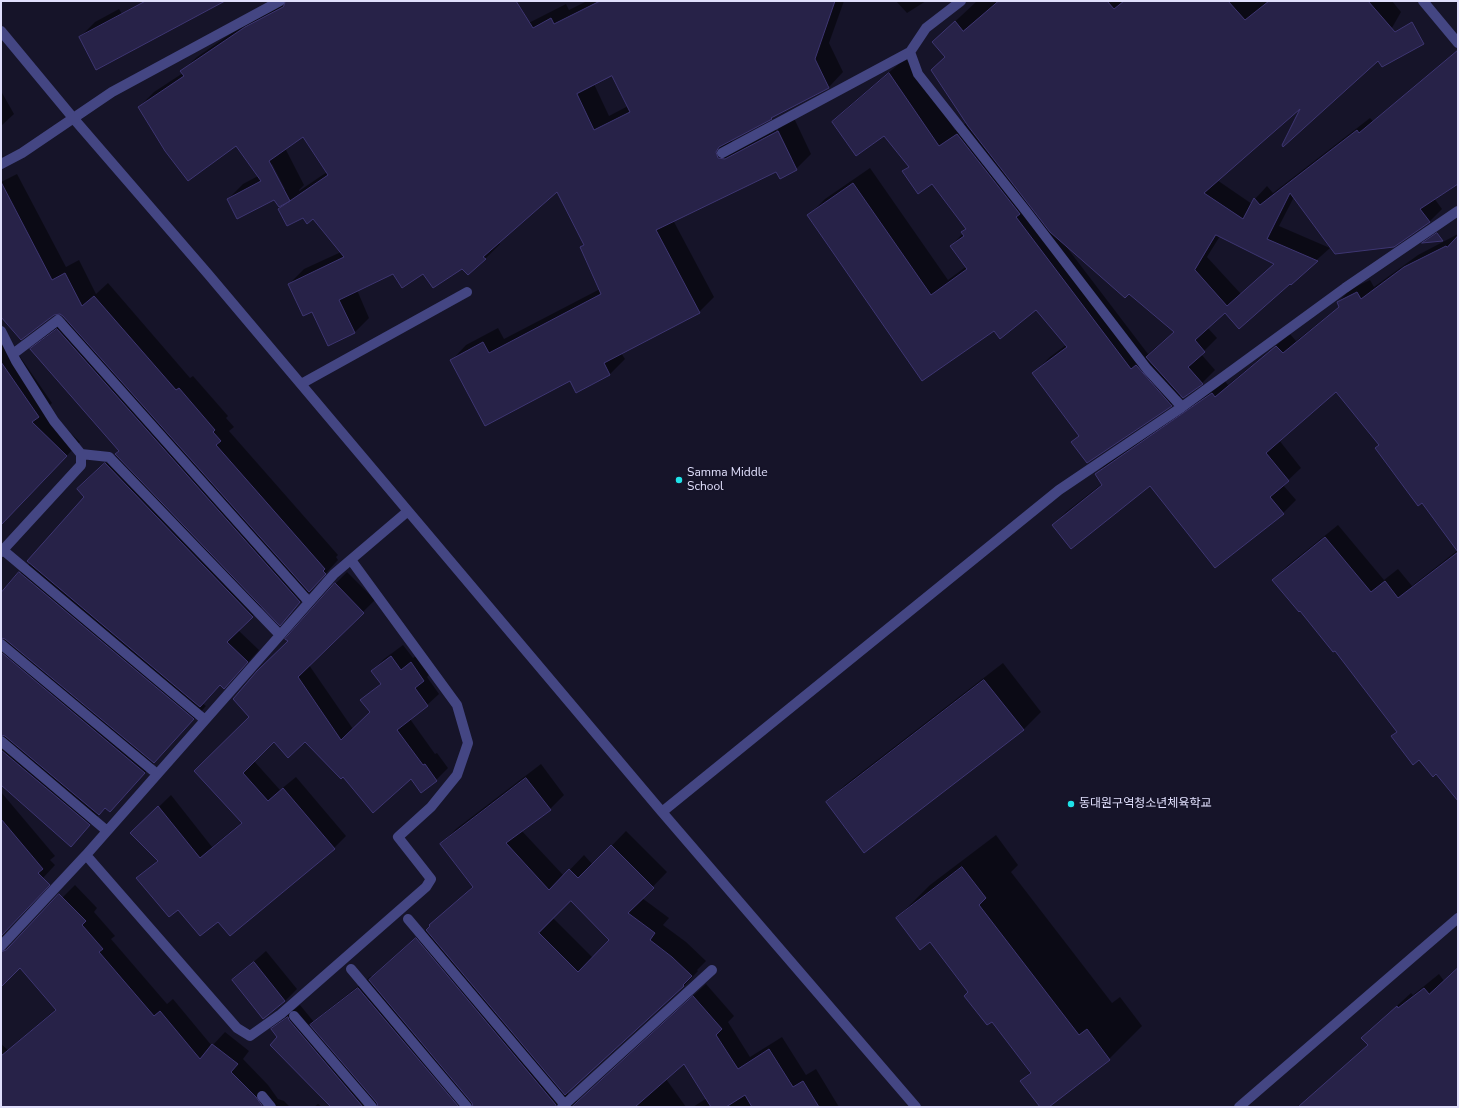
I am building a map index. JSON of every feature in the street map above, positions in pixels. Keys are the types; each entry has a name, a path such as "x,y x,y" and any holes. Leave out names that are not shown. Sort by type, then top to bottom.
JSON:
{"street":[{"path":"1,164 22,153 112,92 280,1"},
{"path":"722,153 910,52 926,28 961,1"},
{"path":"1423,1 1458,43"},
{"path":"1,32 208,274 662,812 916,1107"},
{"path":"910,52 918,74 1026,211 1147,369 1182,407"},
{"path":"662,812 1059,490 1182,407 1345,288 1458,211"},
{"path":"301,384 467,292"},
{"path":"13,354 58,320 309,602"},
{"path":"1,331 13,354 54,420 81,454 81,465 2,551 205,720"},
{"path":"81,454 109,456 280,635"},
{"path":"1,946 86,855 334,574 408,511"},
{"path":"86,855 237,1028 250,1036 281,1014 426,887 431,879 398,837 431,807 457,775 468,743 457,705 351,560"},
{"path":"1,644 157,774"},
{"path":"1,741 107,831"},
{"path":"1239,1107 1458,918"},
{"path":"408,919 563,1106 712,970"},
{"path":"351,969 467,1107"},
{"path":"294,1016 372,1107"},
{"path":"262,1096 271,1107"}],"building":[{"path":"146,1 225,1 96,70 79,37"},
{"path":"286,1 516,1 533,28 551,18 554,24 600,1 835,1 815,59 829,88 719,147 716,152 718,158 725,159 778,131 797,170 780,179 776,172 656,230 700,313 604,363 610,375 576,393 570,381 485,426 450,360 483,342 489,353 601,294 580,247 584,245 557,192 483,257 486,259 468,275 462,269 433,288 423,274 402,288 393,274 339,300 355,333 328,346 312,312 303,316 288,284 344,257 313,219 307,224 303,218 287,226 278,209 289,202 279,207 274,200 237,219 227,199 261,181 236,146 188,181 165,151 138,107 184,76 180,71 245,27 283,7","holes":["612,76 630,112 594,130 577,94","303,137 328,175 290,201 269,161"]},
{"path":"999,1 1107,1 1114,9 1124,1 1228,1 1245,20 1269,1 1368,1 1395,32 1412,22 1424,44 1382,67 1378,61 1283,147 1282,145 1300,109 1204,193 1243,219 1254,198 1260,205 1357,130 1359,133 1458,50 1458,184 1420,209 1430,222 1394,247 1335,254 1290,193 1267,239 1318,261 1239,329 1225,313 1195,340 1205,352 1188,367 1203,384 1183,398 1146,357 1174,332 1129,294 1125,298 1050,232 968,126 931,70 945,57 932,42 955,21 963,31","holes":["1216,235 1274,264 1227,306 1195,270"]},
{"path":"889,73 939,146 957,134 1020,214 1016,217 1131,369 1136,365 1172,406 1087,463 1071,442 1079,436 1032,373 1067,347 1036,310 1000,339 994,331 922,381 807,215 853,183 931,295 967,269 950,246 964,236 961,232 966,229 932,184 918,194 902,171 909,167 884,136 856,156 832,122"},
{"path":"1,182 52,280 65,273 82,306 94,296 176,390 179,388 215,430 213,432 221,441 216,445 325,569 323,571 326,574 309,592 63,316 60,314 54,315 21,340 1,317"},
{"path":"1437,233 1443,241 1422,243"},
{"path":"1458,236 1458,552 1422,503 1418,506 1375,448 1379,445 1336,392 1266,453 1289,481 1270,497 1284,514 1215,568 1150,486 1071,549 1052,525 1102,485 1095,474 1212,393 1215,397 1276,346 1283,353 1339,307 1337,302 1357,292 1361,299 1404,267 1446,246 1447,247"},
{"path":"57,329 300,602 280,626 115,454 119,451 30,349"},
{"path":"1,362 39,417 32,422 67,456 1,525"},
{"path":"105,463 253,617 227,642 248,662 224,689 220,685 200,707 27,561 84,497 77,489"},
{"path":"1325,537 1371,592 1385,581 1398,598 1458,552 1458,801 1436,774 1433,777 1419,760 1413,765 1391,736 1397,732 1335,651 1333,652 1300,611 1299,612 1272,580"},
{"path":"19,572 194,719 154,763 5,639 1,638 1,593"},
{"path":"335,583 364,613 298,677 341,740 370,712 360,700 381,684 371,671 391,656 401,670 411,662 424,681 415,688 428,706 397,730 437,781 421,793 411,779 373,813 343,777 341,779 305,742 288,758 274,742 243,773 268,801 283,788 335,849 230,936 218,922 200,936 178,910 169,917 136,878 158,861 130,833 158,806 200,858 242,823 194,771 249,717 233,699 257,671 288,641 285,639"},
{"path":"1,652 145,773 110,812 105,808 99,815 5,736 1,735"},
{"path":"984,680 1024,730 864,853 826,802"},
{"path":"1,750 90,825 71,847 1,785"},
{"path":"526,778 551,810 506,843 549,890 569,869 578,878 611,845 654,888 628,913 655,933 650,940 672,957 692,976 683,985 684,986 565,1095 426,930 430,926 429,925 473,887 440,844","holes":["571,901 609,940 578,972 539,933"]},
{"path":"1,819 43,869 38,873 50,885 1,936"},
{"path":"962,867 986,898 979,905 1079,1035 1087,1029 1110,1060 1049,1107 1040,1107 1020,1081 1031,1073 992,1022 987,1025 964,996 968,992 930,942 920,950 896,918"},
{"path":"59,894 86,921 82,925 103,949 99,952 154,1016 160,1011 200,1059 212,1044 238,1064 231,1072 256,1097 263,1107 1,1107 1,1056 56,1010 20,968 1,987 1,952 6,950"},
{"path":"416,938 556,1105 556,1107 473,1107 472,1103 369,980"},
{"path":"254,962 285,1001 263,1019 232,980"},
{"path":"1458,968 1458,1107 1298,1107 1368,1045 1361,1038 1397,1006 1398,1008 1424,988 1429,994"},
{"path":"358,988 459,1107 378,1107 377,1103 310,1025"},
{"path":"693,996 722,1029 716,1035 738,1069 769,1049 793,1087 803,1081 819,1107 752,1107 745,1095 726,1107 711,1107 684,1064 635,1107 572,1107"},
{"path":"288,1017 363,1107 331,1107 270,1045 277,1037 271,1029"}],"place":[{"name":"Samma Middle School","path":"679,480"},
{"name":"동대원구역청소년체육학교","path":"1071,804"}]}
